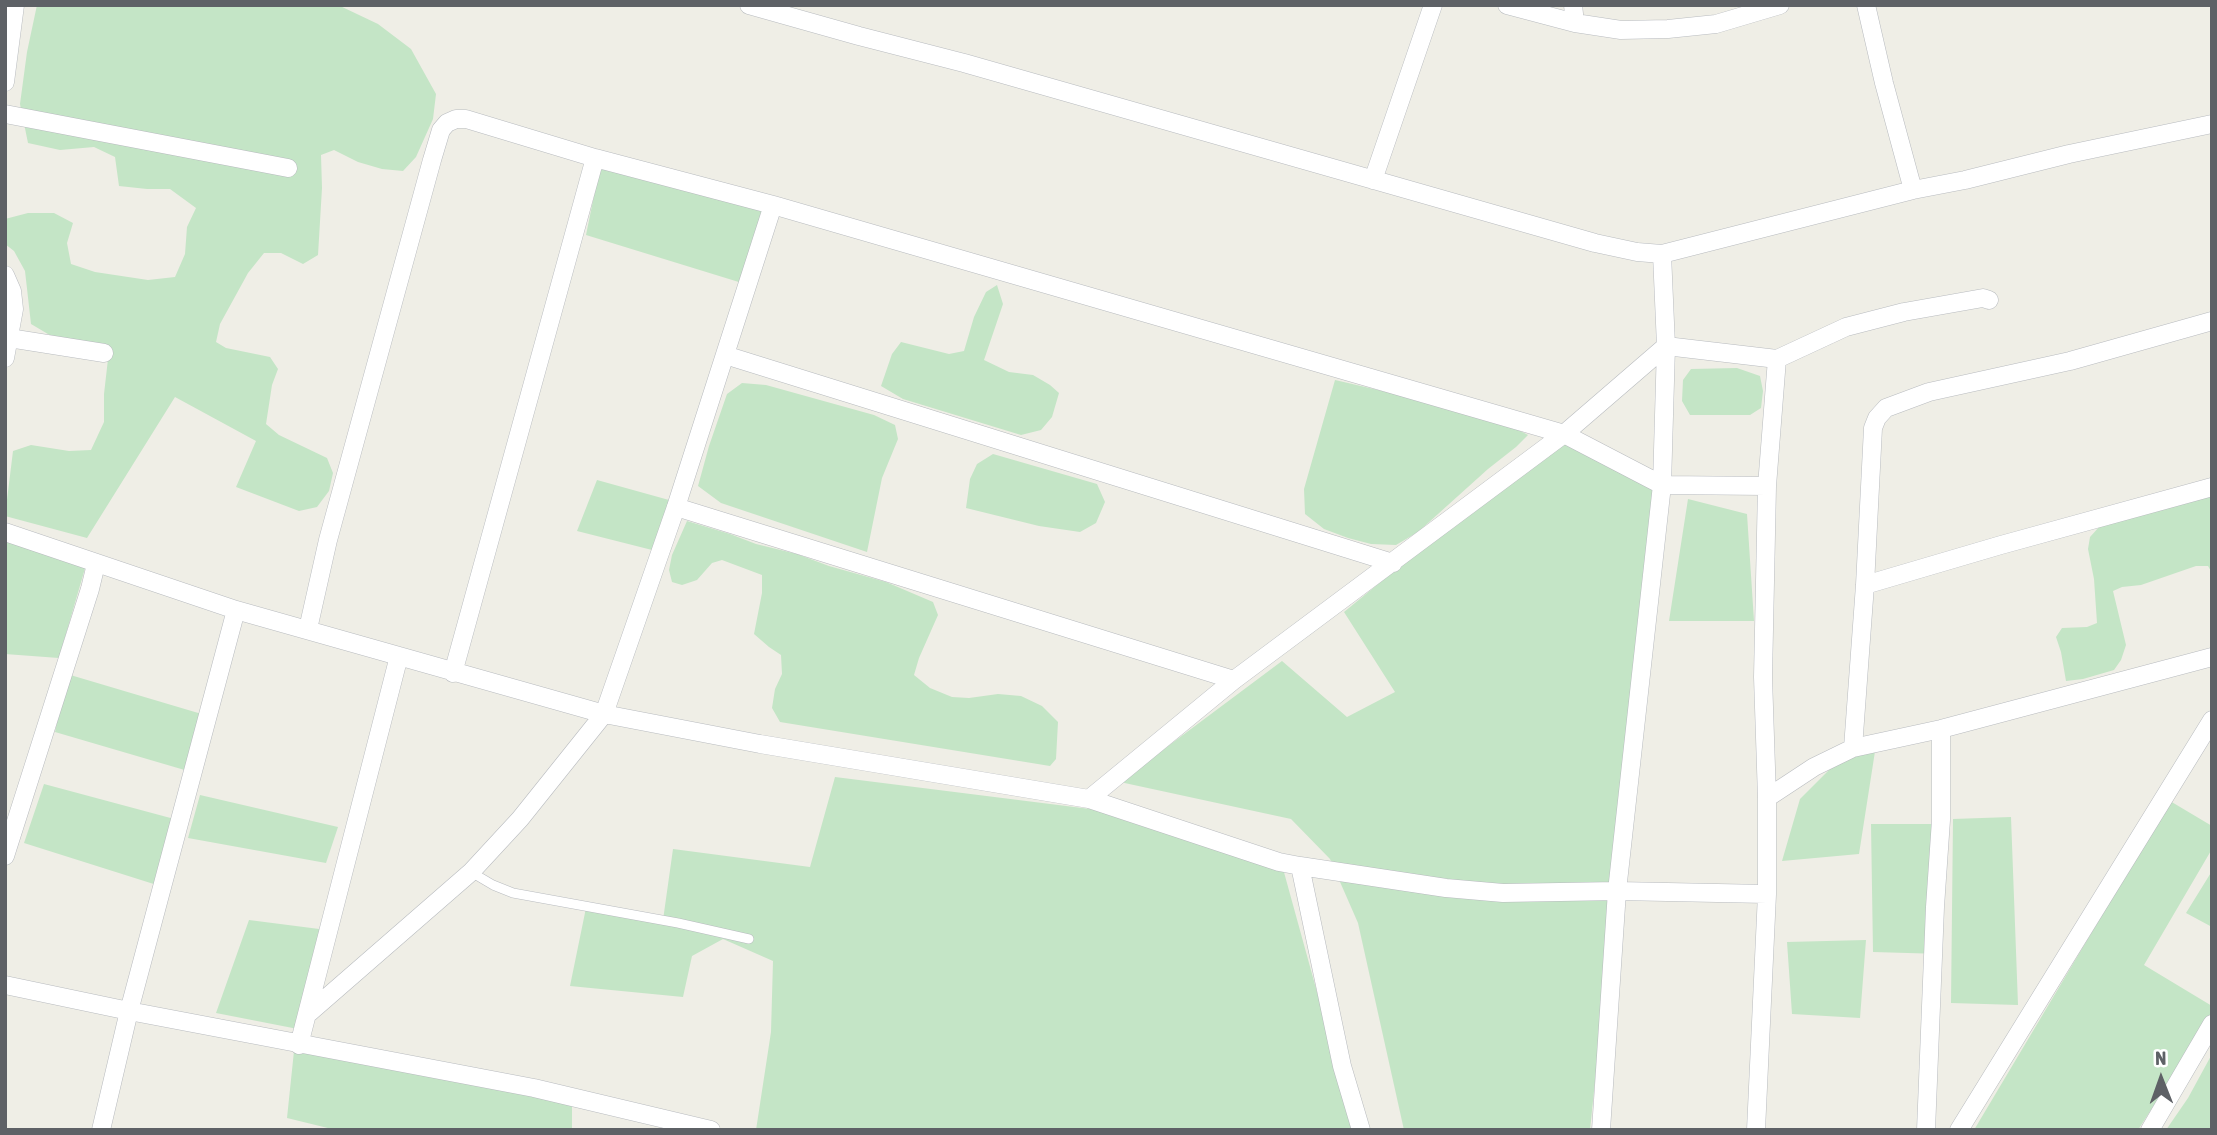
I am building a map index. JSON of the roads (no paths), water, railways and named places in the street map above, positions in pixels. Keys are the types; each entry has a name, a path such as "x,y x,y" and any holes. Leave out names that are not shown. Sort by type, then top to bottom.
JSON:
{"street":[{"path":"5,82 15,5"},
{"path":"749,5 964,63 1595,243 1637,252 1662,254 1913,190 2212,124"},
{"path":"1373,180 1433,5"},
{"path":"1507,5 1574,14 1621,30 1716,24 1780,5"},
{"path":"1866,5 1913,190"},
{"path":"5,114 288,168"},
{"path":"307,629 328,540 441,130 456,119 773,205 1564,434 1662,485 1767,486"},
{"path":"453,673 595,158"},
{"path":"309,1013 471,872 520,819 604,714 676,507 773,205"},
{"path":"1601,1130 1617,891 1662,485 1666,346 1662,254"},
{"path":"5,275 12,291 14,309 5,358"},
{"path":"1089,799 1234,680 1564,434 1666,346 1777,359 1846,327 1904,312 1989,299"},
{"path":"1853,748 1866,585 1873,428 1877,418 1886,408 1929,392 2070,361 2212,321"},
{"path":"9,338 103,353"},
{"path":"725,355 1393,563"},
{"path":"1756,1130 1767,894 1768,798 1763,677 1767,486 1777,359"},
{"path":"1866,585 2212,487"},
{"path":"676,507 1234,680"},
{"path":"5,532 236,610 604,714 760,744 1089,799 1279,862 1446,888 1492,892 1767,894"},
{"path":"5,856 96,564"},
{"path":"102,1130 129,1011 236,610"},
{"path":"299,1045 399,656"},
{"path":"1768,798 1814,767 1853,748 1941,729 2212,657"},
{"path":"1964,1128 2070,947 2212,720"},
{"path":"1926,1130 1934,920 1941,820 1941,729"},
{"path":"1300,866 1342,1066 1361,1130"},
{"path":"5,985 299,1045 534,1088 711,1130"},
{"path":"2150,1130 2212,1024"}],"lane":[{"path":"471,872 513,893 678,923 749,939"}]}
